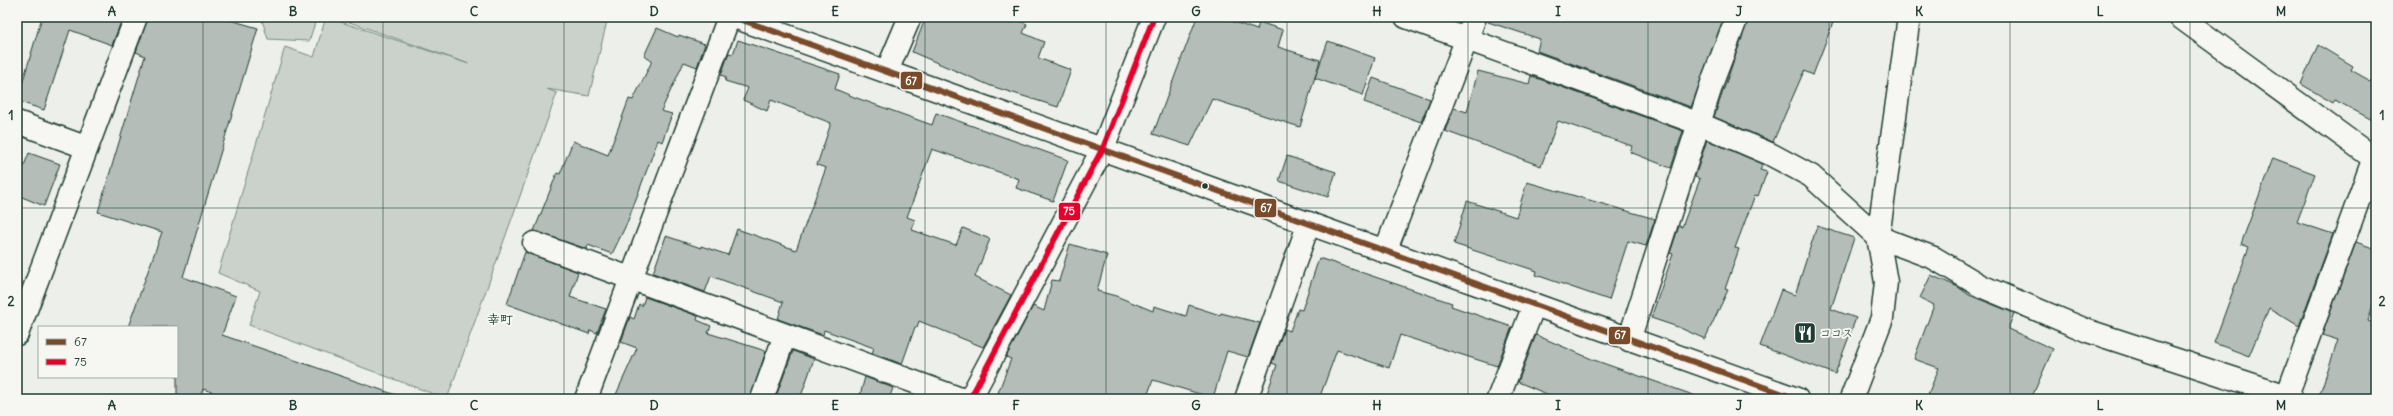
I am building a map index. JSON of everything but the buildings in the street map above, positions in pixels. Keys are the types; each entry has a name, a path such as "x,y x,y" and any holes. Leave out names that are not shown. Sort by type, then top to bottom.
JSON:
{"street":[{"path":"17,334 136,17"},
{"path":"586,399 630,278 729,17"},
{"path":"734,17 1103,148 1534,305 1774,395 1797,399"},
{"path":"887,71 910,17"},
{"path":"970,399 1103,148 1154,17"},
{"path":"1406,17 1700,124 1770,154 1811,176 1878,237 1934,258 1981,286 2088,331 2286,397 2375,157 2180,17"},
{"path":"1385,252 1475,17"},
{"path":"1629,340 1714,77 1737,17"},
{"path":"1851,399 1882,318 1886,282 1878,237 1909,17"},
{"path":"17,122 86,147"},
{"path":"1246,399 1309,223"},
{"path":"534,244 961,399"},
{"path":"1498,399 1534,305"},
{"path":"762,399 785,335"}],"shaded area":[{"path":"261,17 317,17 309,41 268,39"},
{"path":"326,17 469,64 335,17 608,17 589,96 547,89 557,93 447,399 249,325 260,291 218,273 285,47 314,57"}],"transit line":[{"name":"67","path":"734,17 1797,399"},
{"name":"75","path":"970,399 1103,148 1154,17"}],"place":[{"name":"ココス","path":"1805,333"}],"district":[{"name":"幸町","path":"500,319"}]}
